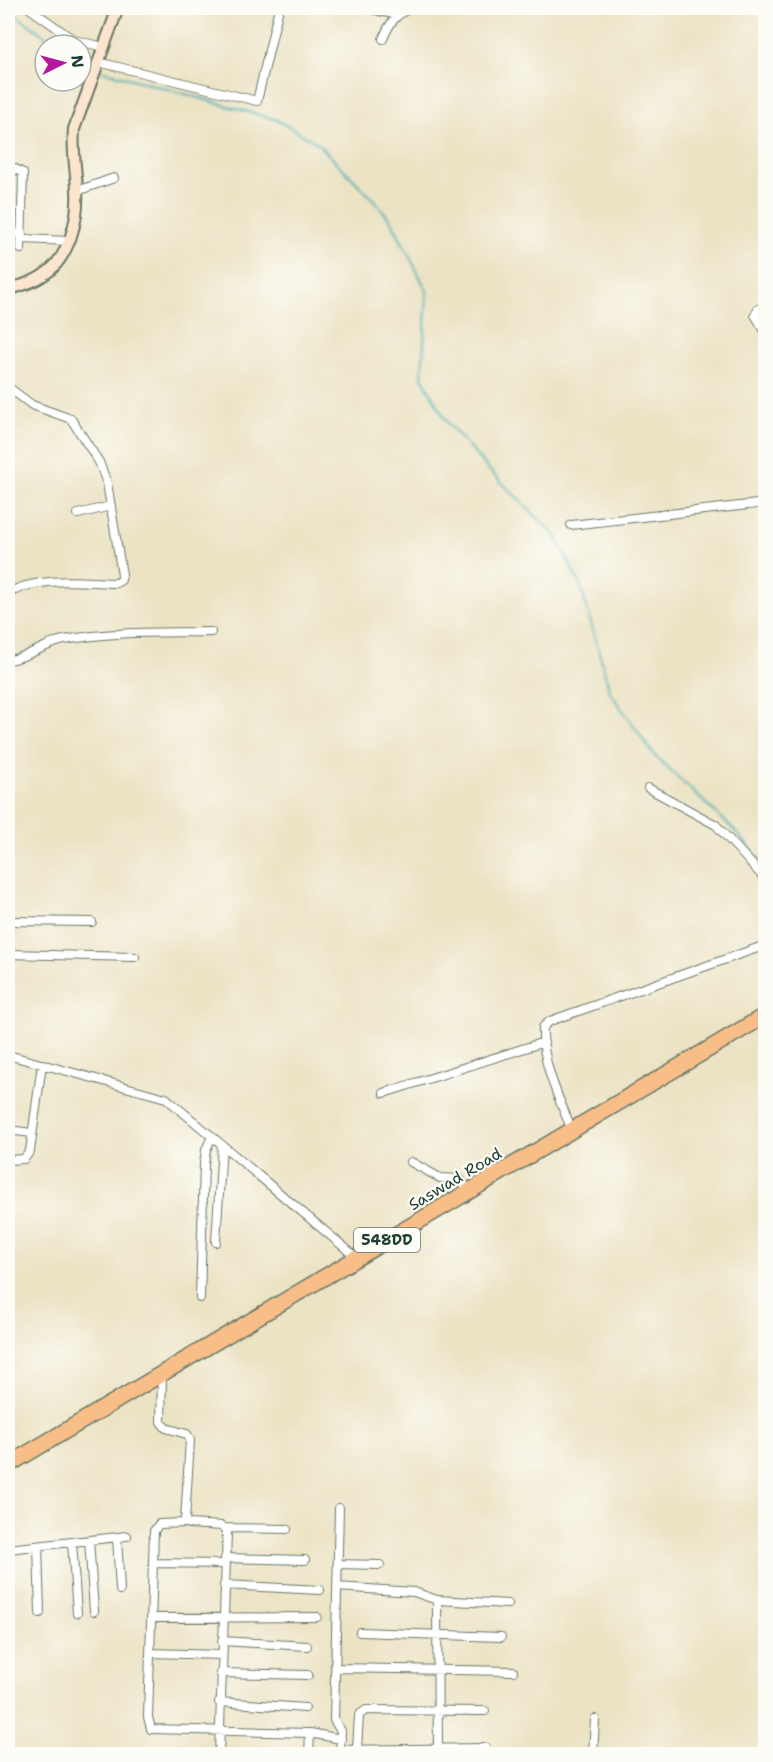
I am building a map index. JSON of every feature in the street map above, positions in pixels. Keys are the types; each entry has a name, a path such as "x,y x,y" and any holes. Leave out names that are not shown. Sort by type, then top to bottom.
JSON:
{"highway":[{"name":"Saswad Road","path":"8,1465 765,1015"}],"street":[{"path":"29,8 74,40 104,47"},
{"path":"8,290 41,277 52,269 70,241 77,191 72,147 74,129 118,8"},
{"path":"98,64 257,101 279,8"},
{"path":"366,8 398,15"},
{"path":"383,39 388,27 398,15 412,8"},
{"path":"435,8 457,8"},
{"path":"8,165 23,173 21,249"},
{"path":"77,191 114,178"},
{"path":"8,234 70,241"},
{"path":"765,307 758,309 755,315 765,333"},
{"path":"8,387 32,405 65,416 76,425 99,462 111,506 120,555 121,580 116,583 46,582 28,585 8,593"},
{"path":"571,525 765,503"},
{"path":"78,514 111,506"},
{"path":"8,660 27,656 66,640 123,633 211,632"},
{"path":"648,788 716,825 765,880"},
{"path":"8,921 92,922"},
{"path":"572,1130 556,1092 544,1042 543,1027 550,1021 765,945"},
{"path":"8,954 135,957"},
{"path":"384,1093 544,1042"},
{"path":"8,1055 166,1098 357,1258"},
{"path":"8,1160 24,1159 30,1151 42,1064"},
{"path":"8,1130 32,1133"},
{"path":"200,1298 204,1164 206,1150 212,1136"},
{"path":"216,1242 222,1145"},
{"path":"411,1162 440,1178 460,1179 469,1191"},
{"path":"162,1374 161,1422 166,1428 187,1434 190,1440 186,1523"},
{"path":"339,1508 334,1720 340,1728 340,1752 357,1749 438,1751 486,1748"},
{"path":"287,1529 225,1528 186,1523 155,1526 148,1717 151,1729 310,1733 340,1740"},
{"path":"219,1755 225,1528"},
{"path":"8,1549 127,1536"},
{"path":"117,1537 120,1590"},
{"path":"89,1540 94,1611"},
{"path":"72,1542 77,1613"},
{"path":"38,1546 40,1613"},
{"path":"154,1563 305,1560"},
{"path":"338,1564 380,1565"},
{"path":"224,1585 320,1590"},
{"path":"337,1587 414,1592 437,1600 508,1604"},
{"path":"437,1600 438,1751"},
{"path":"153,1618 317,1617"},
{"path":"360,1632 501,1637"},
{"path":"222,1641 307,1646"},
{"path":"151,1653 221,1655"},
{"path":"336,1668 513,1671"},
{"path":"220,1672 308,1675"},
{"path":"219,1702 305,1708"},
{"path":"357,1749 359,1715 366,1710 485,1711"},
{"path":"594,1755 595,1719"},
{"path":"309,1755 310,1733"},
{"path":"77,1755 106,1755"}],"waterway":[{"path":"8,9 41,33"},
{"path":"100,70 277,120 317,143 374,200 392,222 427,291 422,377 447,422 488,469 556,536 581,587 610,692 654,755 734,830 766,866"}]}
